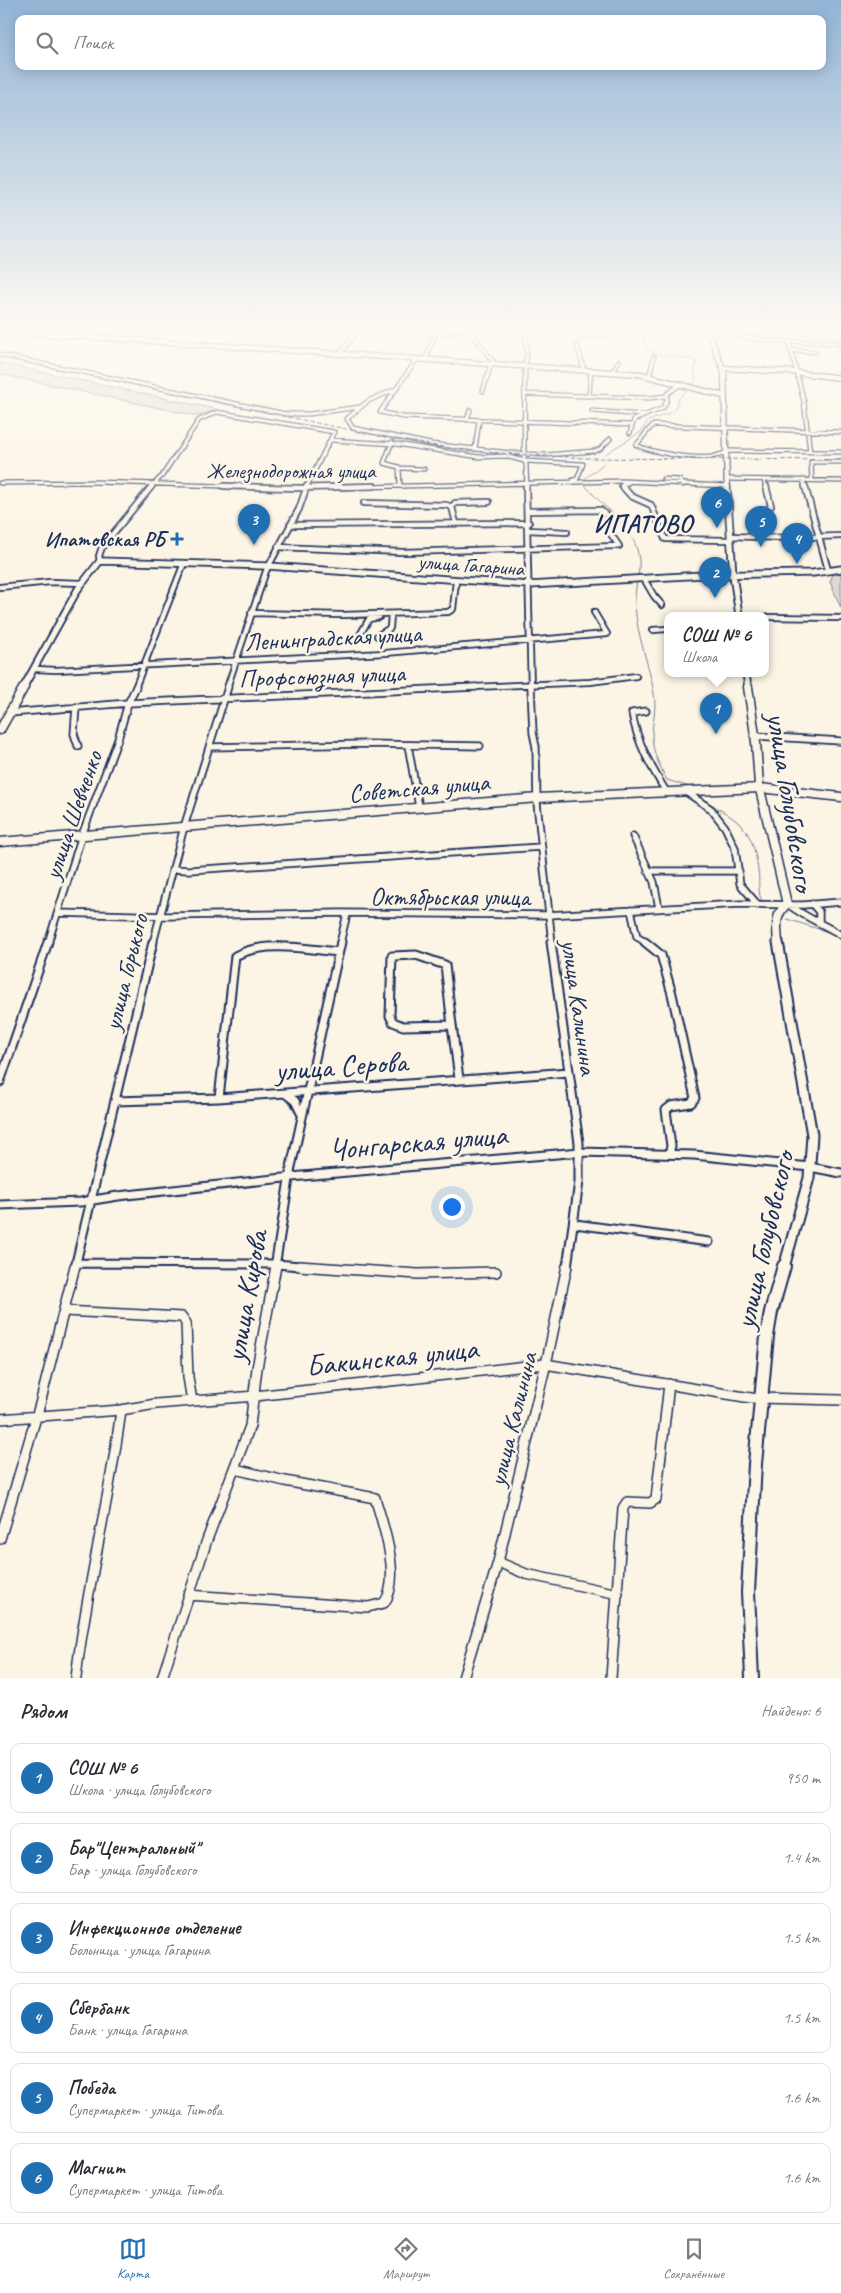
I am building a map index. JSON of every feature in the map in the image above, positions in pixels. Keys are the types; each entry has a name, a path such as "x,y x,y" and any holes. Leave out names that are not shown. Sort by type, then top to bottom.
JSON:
{"street":[{"path":"254,407 286,414 310,414 360,408"},
{"path":"382,407 379,411 396,417 632,425"},
{"name":"улица Калинина","path":"462,1678 498,1562 545,1364 575,1224 579,1182 580,1152 548,915 541,848 531,685 528,511 524,461 525,407"},
{"path":"630,433 634,420 663,407"},
{"path":"724,407 726,486 733,575 739,612"},
{"path":"804,407 810,452"},
{"path":"360,408 347,420 353,428 431,444 546,455 600,449 610,440"},
{"path":"468,420 470,410"},
{"path":"592,411 644,416"},
{"name":"улица Горького","path":"0,1539 64,1311 136,1007 184,827 250,613 268,566 290,525 334,432 217,412 200,418 162,476 153,484"},
{"path":"475,449 479,421"},
{"path":"841,432 654,425 649,428 645,437 636,445 672,453 706,456 726,452 841,452"},
{"path":"384,434 392,440 384,463 400,468 424,468"},
{"path":"330,440 391,443 490,458 505,456 524,461 583,464 577,479 553,482"},
{"path":"812,480 811,462 841,462"},
{"path":"400,468 400,486"},
{"path":"726,479 841,481"},
{"path":"650,480 683,485 726,486"},
{"path":"764,480 771,506 768,509"},
{"path":"804,480 828,570"},
{"path":"664,481 630,482 623,484 622,488 632,496 642,498 653,508 660,533 666,540 841,536"},
{"name":"Железнодорожная улица","path":"0,483 308,488 630,482"},
{"path":"0,730 82,583 100,561 98,556 102,547 153,484"},
{"path":"364,503 452,507 455,503 460,502 489,502"},
{"path":"452,507 456,523"},
{"path":"278,547 403,552 620,546 608,530 610,519 601,510 528,511"},
{"path":"290,525 528,523"},
{"path":"528,530 567,532"},
{"name":"улица Гагарина","path":"100,561 268,566 529,585 841,569"},
{"name":"улица Шевченко","path":"0,1082 58,913 82,835 118,739 128,703 138,683 143,665 184,563"},
{"path":"643,579 650,587 654,599 662,605"},
{"path":"250,613 368,617 450,612 453,609 456,581"},
{"path":"0,586 50,582 82,583"},
{"name":"Ленинградская улица","path":"35,669 56,670 385,653 607,634 594,612"},
{"path":"377,636 390,629 393,622 390,615"},
{"path":"362,633 368,617"},
{"path":"769,617 841,618"},
{"path":"653,630 664,629"},
{"name":"Профсоюзная улица","path":"10,713 128,703 590,682 636,676"},
{"name":"улица Голубовского","path":"747,677 760,788 788,904 780,910 776,920 778,948 812,1136 810,1167 803,1201 771,1312 761,1398 750,1524 748,1581 752,1678"},
{"path":"76,707 74,734 78,746"},
{"path":"646,711 632,713 633,722 647,761 666,793"},
{"path":"755,736 841,741"},
{"path":"408,745 408,754 420,807"},
{"path":"210,747 480,746"},
{"name":"Советская улица","path":"0,842 538,798 760,788 841,797"},
{"path":"686,792 718,815 736,849 738,873 743,892 758,905"},
{"path":"633,836 654,882 659,908"},
{"path":"172,869 189,870 541,848"},
{"path":"648,871 730,871 738,873"},
{"name":"Октябрьская улица","path":"58,913 160,915 548,915 659,908 841,902"},
{"path":"788,904 802,916 819,921 841,935"},
{"path":"812,904 819,912 819,921"},
{"path":"630,910 637,937 657,950 661,956 672,994 695,1098 692,1103 671,1106 666,1110 671,1146 669,1154"},
{"name":"улица Кирова","path":"162,1678 207,1540 250,1426 257,1368 290,1177 347,914"},
{"path":"219,1098 235,956 245,950 259,948 338,952"},
{"path":"453,1025 403,1026 393,1022 390,1016 392,956 416,955 445,965 453,1025 459,1079"},
{"name":"улица Серова","path":"115,1101 219,1098 569,1072"},
{"path":"284,1093 295,1100 302,1115"},
{"name":"Чонгарская улица","path":"0,1205 81,1202 290,1177 580,1152 694,1155 810,1167 841,1173"},
{"path":"575,1224 709,1242"},
{"path":"76,1262 276,1264 353,1271 418,1274 496,1272"},
{"path":"64,1311 182,1317 186,1323 188,1376 192,1401"},
{"name":"Бакинская улица","path":"0,1419 121,1410 545,1364 761,1398 841,1400"},
{"path":"611,1678 623,1508 627,1502 650,1503 656,1499 669,1384"},
{"path":"76,1678 78,1656 100,1541 121,1410"},
{"path":"188,1595 374,1606 386,1602 391,1590 385,1533 375,1498 342,1490 303,1485 235,1469"},
{"path":"498,1562 526,1574 618,1594"}],"shaded area":[{"path":"156,407 207,407 217,410 197,416"},
{"path":"841,572 841,608 830,582 833,574"}],"waterway":[{"path":"605,454 641,432 648,421 674,411 675,407"},
{"path":"603,464 582,481 630,534 636,547 639,561 638,577"},
{"path":"637,581 635,595 637,624 655,700 653,747 667,780 690,787"},
{"path":"703,799 734,819 747,833 755,854 762,901"},
{"path":"787,919 831,933 841,940"}],"railway":[{"path":"242,407 394,439 468,451 584,458 841,460"}],"place":[{"name":"Магнит","path":"717,528"},
{"name":"Ипатовская РБ","path":"177,539"},
{"name":"Инфекционное отделение","path":"254,545"},
{"name":"Победа","path":"761,547"},
{"name":"Сбербанк","path":"797,564"},
{"name":"Бар\"Центральный\"","path":"715,598"},
{"name":"СОШ № 6","path":"716,734"}],"district":[{"name":"ИПАТОВО","path":"643,523"}]}
